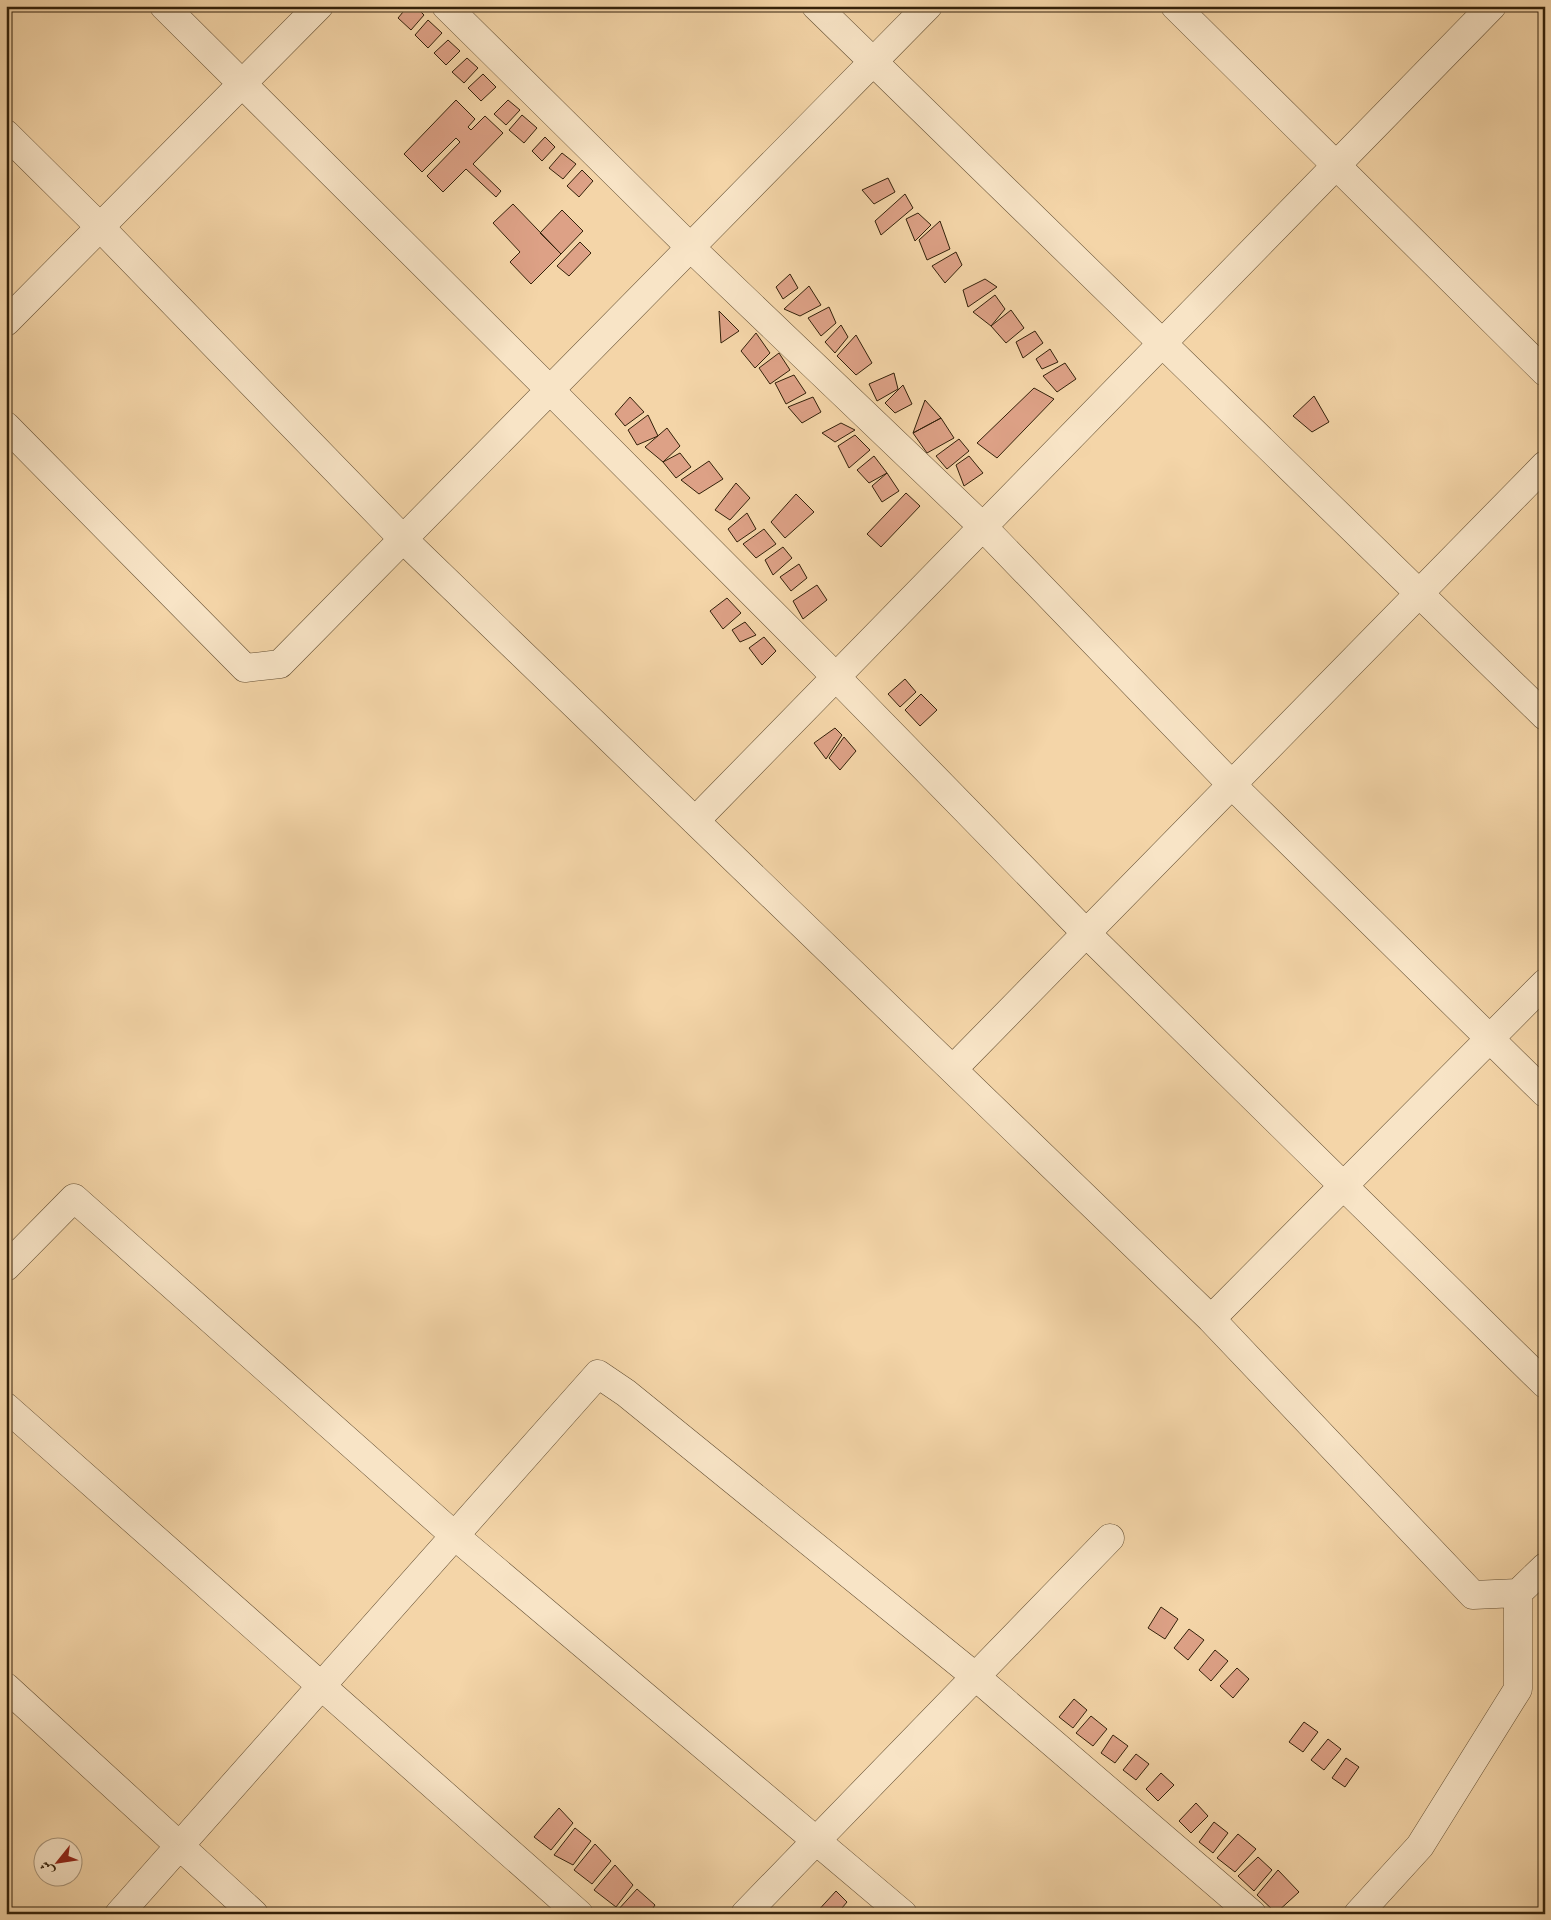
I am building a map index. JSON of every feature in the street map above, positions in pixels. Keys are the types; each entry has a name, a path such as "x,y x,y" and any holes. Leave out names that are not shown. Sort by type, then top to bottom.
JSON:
{"street":[{"path":"164,6 836,677 1086,933 1545,1384"},
{"path":"6,322 319,6"},
{"path":"446,6 690,247 983,527 1232,785 1545,1092"},
{"path":"816,6 1545,716"},
{"path":"6,426 245,668 280,664 928,6"},
{"path":"1175,6 1335,167 1545,372"},
{"path":"695,821 1492,6"},
{"path":"6,134 100,227 404,539 1210,1319 1473,1595 1518,1593 1545,1567"},
{"path":"952,1069 1545,465"},
{"path":"1210,1319 1545,983"},
{"path":"6,1267 74,1198 454,1536 903,1914"},
{"path":"119,1914 598,1374 626,1393 976,1677 1252,1914"},
{"path":"6,1407 578,1914"},
{"path":"745,1914 1110,1538"},
{"path":"1358,1914 1420,1846 1518,1689 1518,1593"},
{"path":"6,1688 254,1914"}],"building":[{"path":"408,6 415,6 424,15 411,30 398,18"},
{"path":"428,20 442,33 428,48 415,35"},
{"path":"448,40 460,51 446,65 434,53"},
{"path":"467,58 478,68 464,83 452,72"},
{"path":"483,74 496,87 481,101 468,88"},
{"path":"456,100 475,119 468,127 471,130 485,116 503,133 473,164 501,191 496,197 466,169 443,192 427,176 460,142 456,138 422,172 404,154"},
{"path":"508,100 520,110 506,125 494,114"},
{"path":"522,115 537,128 524,143 509,130"},
{"path":"545,137 555,147 542,161 532,151"},
{"path":"562,153 576,164 563,179 549,168"},
{"path":"582,170 593,181 579,197 567,186"},
{"path":"888,178 895,192 874,204 862,190"},
{"path":"905,194 913,208 881,235 875,221"},
{"path":"513,204 561,254 531,284 510,262 520,252 493,223"},
{"path":"562,210 583,231 561,254 540,233"},
{"path":"918,213 931,225 915,241 906,219"},
{"path":"940,221 950,249 927,260 919,240"},
{"path":"580,242 591,253 569,276 557,266"},
{"path":"956,252 962,265 945,283 932,266"},
{"path":"790,274 798,288 783,299 776,287"},
{"path":"985,279 997,287 968,307 963,290"},
{"path":"809,286 821,305 800,316 784,309"},
{"path":"995,295 1005,309 991,326 973,312"},
{"path":"829,307 836,323 821,336 808,318"},
{"path":"1011,310 1024,328 1006,343 991,326"},
{"path":"719,311 739,331 721,343"},
{"path":"841,325 848,337 835,353 825,342"},
{"path":"1035,331 1043,343 1023,358 1016,342"},
{"path":"756,333 770,353 755,368 741,351"},
{"path":"856,335 872,363 856,375 837,356"},
{"path":"1050,349 1058,362 1042,369 1036,359"},
{"path":"779,353 790,370 770,384 759,368"},
{"path":"1065,363 1076,379 1057,392 1043,376"},
{"path":"894,373 898,389 877,401 869,384"},
{"path":"794,375 806,393 786,404 775,383"},
{"path":"903,385 912,404 895,413 885,403"},
{"path":"1034,388 1054,399 997,458 977,443"},
{"path":"1314,396 1329,422 1312,432 1293,416"},
{"path":"630,397 644,412 625,426 615,414"},
{"path":"813,397 821,412 802,423 788,407"},
{"path":"925,400 941,418 913,433"},
{"path":"648,415 658,436 637,445 628,430"},
{"path":"941,418 954,438 927,453 913,433"},
{"path":"841,423 855,430 835,442 822,433"},
{"path":"667,428 680,446 663,462 645,447"},
{"path":"855,435 870,450 849,468 838,446"},
{"path":"959,439 969,451 947,469 936,456"},
{"path":"680,453 691,467 676,478 663,462"},
{"path":"874,456 887,473 869,483 857,470"},
{"path":"969,456 983,473 964,486 956,465"},
{"path":"709,461 723,479 699,494 681,480"},
{"path":"887,473 899,491 882,502 872,486"},
{"path":"736,483 750,498 730,520 715,510"},
{"path":"906,493 920,506 881,547 867,534"},
{"path":"796,494 814,512 785,538 771,522"},
{"path":"747,513 756,529 737,542 728,529"},
{"path":"764,529 776,544 756,558 743,544"},
{"path":"783,547 792,558 773,575 765,560"},
{"path":"799,564 807,578 791,591 780,577"},
{"path":"817,585 827,600 803,619 793,601"},
{"path":"727,598 741,613 723,629 710,611"},
{"path":"745,622 756,635 740,642 732,630"},
{"path":"764,637 776,651 762,665 749,648"},
{"path":"905,679 916,692 900,707 888,694"},
{"path":"921,694 937,710 920,726 905,710"},
{"path":"835,728 842,735 826,759 814,743"},
{"path":"844,737 856,751 840,770 829,758"},
{"path":"1161,1607 1178,1619 1165,1639 1148,1628"},
{"path":"1189,1629 1204,1640 1188,1660 1174,1648"},
{"path":"1215,1650 1228,1661 1211,1681 1199,1670"},
{"path":"1237,1668 1249,1679 1233,1698 1220,1686"},
{"path":"1074,1699 1087,1710 1073,1728 1059,1717"},
{"path":"1091,1716 1107,1729 1093,1746 1076,1733"},
{"path":"1304,1722 1318,1732 1303,1752 1289,1742"},
{"path":"1113,1735 1128,1746 1115,1763 1101,1753"},
{"path":"1328,1739 1341,1749 1324,1770 1311,1760"},
{"path":"1136,1754 1149,1764 1136,1780 1123,1770"},
{"path":"1346,1758 1359,1767 1345,1787 1332,1778"},
{"path":"1161,1773 1174,1785 1158,1801 1146,1789"},
{"path":"1196,1803 1208,1816 1191,1833 1179,1821"},
{"path":"559,1808 573,1823 551,1850 534,1837"},
{"path":"1214,1822 1228,1833 1213,1853 1199,1842"},
{"path":"575,1828 591,1841 573,1865 554,1855"},
{"path":"1238,1834 1256,1849 1235,1872 1217,1858"},
{"path":"595,1844 611,1861 592,1884 574,1870"},
{"path":"1258,1857 1272,1870 1254,1891 1238,1876"},
{"path":"615,1865 633,1885 616,1907 594,1890"},
{"path":"1278,1870 1299,1892 1276,1913 1257,1895"},
{"path":"637,1889 655,1905 649,1914 620,1914 617,1911"},
{"path":"836,1891 847,1902 837,1914 815,1914"}]}
